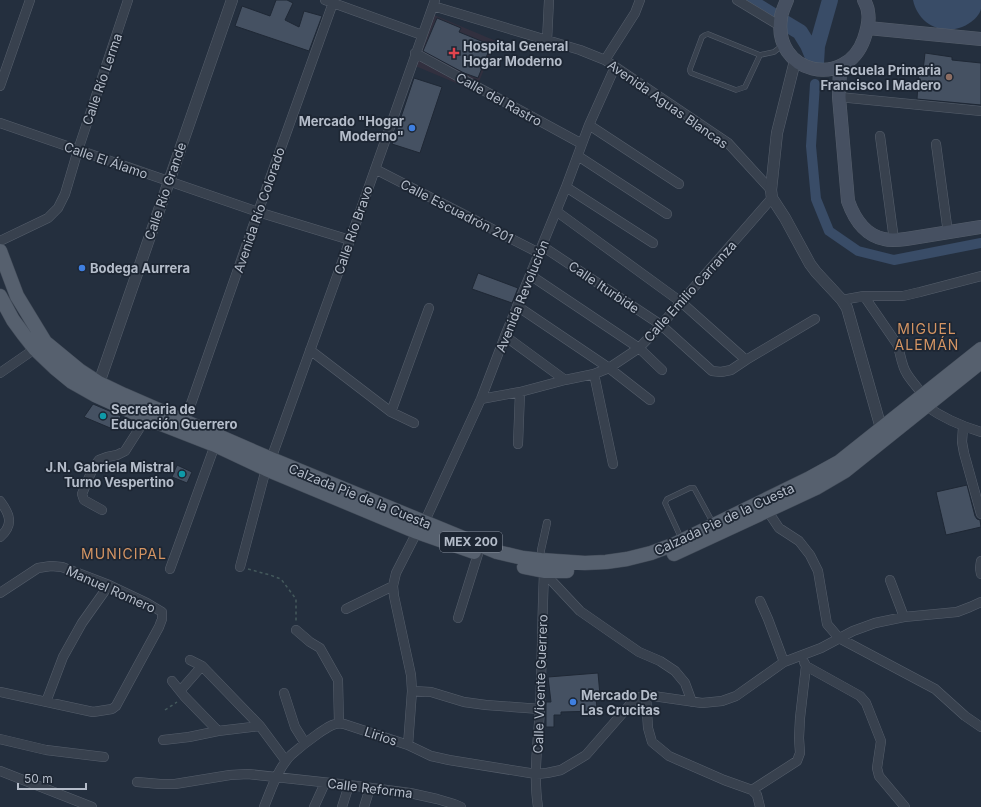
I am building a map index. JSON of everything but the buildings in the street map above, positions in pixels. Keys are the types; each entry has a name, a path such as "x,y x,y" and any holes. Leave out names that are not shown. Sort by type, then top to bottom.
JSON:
{"main road":[{"path":"787,0 781,15 780,35 789,54 795,61 810,68 831,69 847,62 855,54 862,43 868,28 868,12 864,0"},
{"path":"868,28 981,39"},
{"path":"840,66 839,96 848,201 852,213 862,227 873,235 884,240 906,240 981,227"},
{"name":"Calzada Pie de la Cuesta","path":"0,251 17,296 40,345 55,368 72,382 95,395 146,418 214,446 268,464 421,527 478,554 494,560 522,567 586,572 628,568 679,552 714,525 816,488 845,471 981,349"},
{"name":"Calzada Pie de la Cuesta","path":"0,298 24,335 99,383 186,421 268,464"},
{"name":"Calzada Pie de la Cuesta","path":"421,527 496,552 523,558 543,568 606,562 651,553 682,540 698,538 765,506 839,462 881,428 981,362"}],"street":[{"path":"0,86 30,0"},
{"name":"Calle Río Lerma","path":"0,241 48,218 58,208 65,194 78,150 128,0"},
{"name":"Calle Río Grande","path":"99,383 232,0"},
{"path":"547,41 549,0"},
{"path":"605,60 635,12 640,0"},
{"path":"737,0 780,26"},
{"path":"331,1 422,35"},
{"name":"Avenida Río Colorado","path":"186,421 331,1"},
{"name":"Avenida Aguas Blancas","path":"434,3 547,41 580,50 605,60 728,143 772,194 810,264 842,300 847,308 881,428"},
{"name":"Calle Río Bravo","path":"240,567 268,464 350,240 434,3"},
{"name":"Calle del Rastro","path":"416,53 582,144"},
{"path":"772,194 777,133 795,61"},
{"name":"Avenida Revolución","path":"393,586 396,573 421,527 481,399 504,336 566,187 589,125 615,67"},
{"path":"839,96 981,111"},
{"name":"Calle El Álamo","path":"0,123 258,212 350,240"},
{"path":"589,125 680,184"},
{"path":"880,136 894,240"},
{"path":"936,144 948,233"},
{"path":"578,156 667,214"},
{"name":"Calle Escuadrón 201","path":"375,169 540,249"},
{"path":"566,187 653,243"},
{"name":"Calle Emilio Carranza","path":"481,399 520,392 594,374 610,368 639,348 661,326 772,194"},
{"path":"556,211 681,302 746,360 815,318"},
{"name":"Calle Iturbide","path":"540,249 661,326 712,371 721,372 731,370 746,360"},
{"path":"530,275 639,348 662,370"},
{"path":"842,300 864,296 902,296 981,276"},
{"path":"864,296 897,344 902,364 924,400 937,415 963,427 981,432"},
{"path":"517,306 610,368 650,400"},
{"path":"391,412 429,308"},
{"path":"504,336 565,380"},
{"path":"0,373 40,345"},
{"path":"310,350 391,412 414,423"},
{"path":"594,374 613,464"},
{"path":"518,444 520,392"},
{"path":"102,510 84,500 82,494 93,468 99,460 125,451 146,418"},
{"path":"963,427 962,442 964,454 981,514"},
{"path":"170,569 214,446"},
{"path":"0,501 9,516 9,524 6,532 0,537"},
{"path":"765,506 779,528 799,541 810,555 818,571 827,624 839,638 935,689 964,716 979,722"},
{"path":"547,523 541,550 543,568 550,579 580,611 639,652 660,661 675,671 685,684 692,702"},
{"path":"458,618 478,554"},
{"path":"981,561 981,574"},
{"name":"Manuel Romero","path":"0,593 38,568 51,566 62,567 109,585 147,603 162,612 162,619 155,633 116,706 112,709 93,712 0,692"},
{"name":"Calle Vicente Guerrero","path":"538,807 536,774 540,709 543,568"},
{"path":"890,580 904,616"},
{"path":"46,702 63,657 82,623 109,585"},
{"path":"346,609 393,586 411,675 412,691 408,745"},
{"path":"760,601 784,662"},
{"path":"760,807 757,795 752,790 724,780 669,756 652,742 648,728 646,695 702,703 722,701 736,696 784,662 821,648 853,631 875,623 904,616 957,612 970,608 981,602"},
{"path":"264,807 277,777 291,755 305,743 330,726 339,723 338,680 320,648 296,630"},
{"path":"752,790 797,761 800,753 800,718 806,666 802,655"},
{"path":"190,660 202,666 260,726 286,761"},
{"path":"182,693 202,666"},
{"path":"806,666 860,696 866,703 881,741 877,768 880,776 905,807"},
{"path":"172,681 218,731"},
{"path":"412,691 431,692 464,702 540,709"},
{"path":"284,693 295,727 305,743"},
{"name":"Lirios","path":"339,723 408,745 431,756 536,774 547,774 561,770 586,755 634,700 646,695"},
{"path":"163,740 260,726"},
{"path":"0,739 46,750 104,757"},
{"path":"0,772 92,807"},
{"name":"Calle Reforma","path":"137,782 175,784 230,775 248,774 410,793 437,799 461,807"},
{"path":"314,807 325,783"},
{"path":"342,807 349,785"},
{"path":"364,807 370,788"}],"lane":[{"path":"760,55 745,87 741,89 736,90 691,73 690,71 702,37 708,34 760,55 774,52 784,45"},
{"path":"682,540 665,503 667,499 690,488 694,488 714,525"}],"path":[{"path":"240,567 281,578 296,599 296,630"},
{"path":"165,710 182,693"}],"shaded area":[{"name":"Hospital General Hogar Moderno","path":"434,15 496,41 475,91 413,65"}],"water":[{"path":"913,0 981,0 981,9 980,13 971,22 962,27 954,29 936,28 922,18 916,10"}],"waterway":[{"path":"747,0 775,17"},
{"path":"816,63 817,46 830,0"},
{"path":"785,23 800,32 808,45 815,62"},
{"path":"815,84 811,146 816,199 829,231 858,251 894,260 981,243"}],"place":[{"name":"Hospital General Hogar Moderno","path":"454,53"},
{"name":"Escuela Primaria Francisco I Madero","path":"949,77"},
{"name":"Mercado \"Hogar Moderno\"","path":"412,128"},
{"name":"Bodega Aurrera","path":"82,268"},
{"name":"Secretaria de Educación Guerrero","path":"103,416"},
{"name":"J.N. Gabriela Mistral Turno Vespertino","path":"182,474"},
{"name":"Mercado De Las Crucitas","path":"573,702"}],"district":[{"name":"MIGUEL ALEMÁN","path":"927,338"},
{"name":"MUNICIPAL","path":"124,554"}]}
